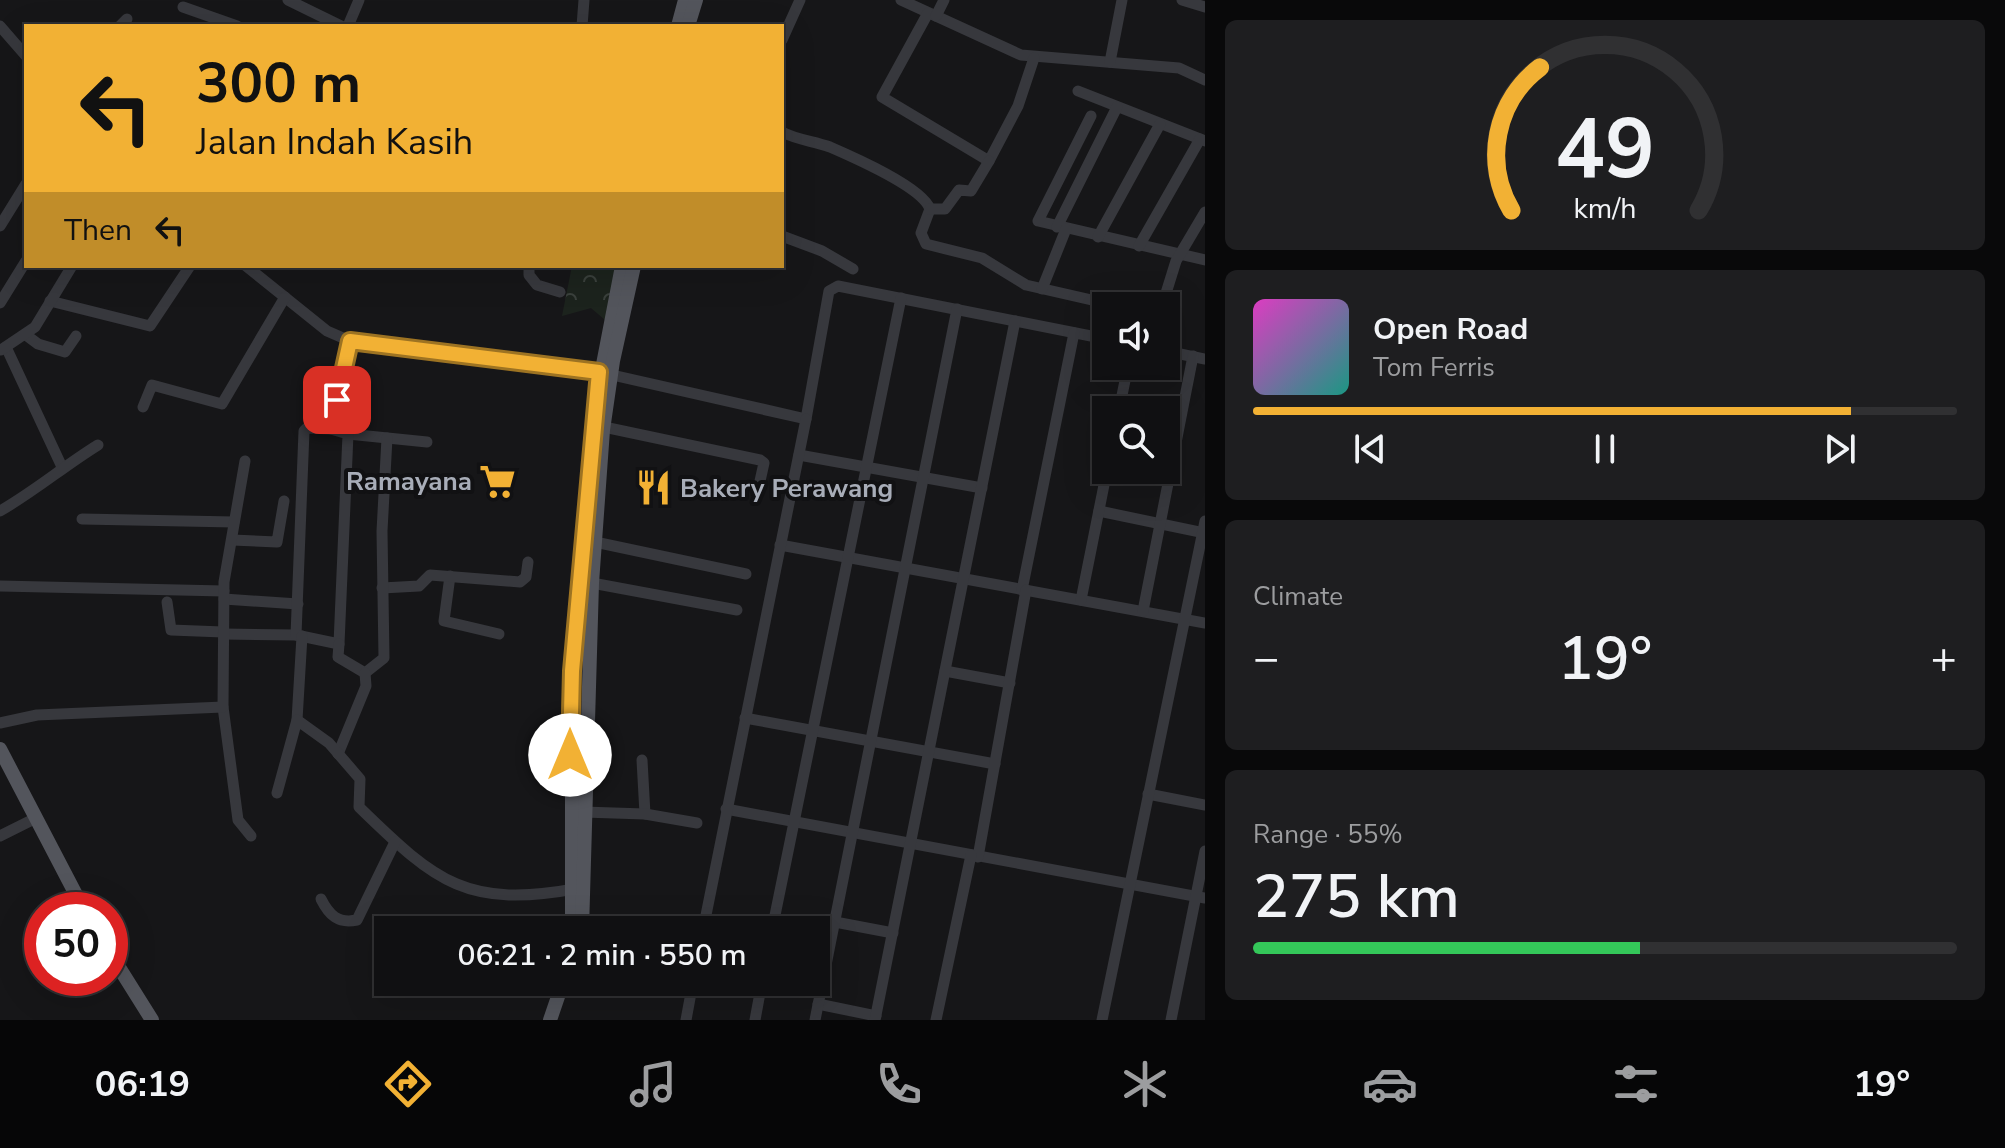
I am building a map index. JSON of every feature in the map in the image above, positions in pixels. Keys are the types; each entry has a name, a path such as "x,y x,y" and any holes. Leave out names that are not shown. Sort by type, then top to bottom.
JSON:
{"main road":[{"path":"679,24 685,0"},
{"path":"689,24 696,0"},
{"path":"581,916 570,701 605,374 622,268"},
{"path":"575,916 580,888 592,583 605,374 633,268"},
{"path":"0,749 75,892"},
{"path":"128,982 152,1020"},
{"path":"550,1020 558,996"},
{"path":"560,1020 568,996"}],"street":[{"path":"288,0 346,24"},
{"path":"348,24 359,0"},
{"path":"582,24 584,0"},
{"path":"784,36 800,0"},
{"path":"901,0 1021,55 1179,68 1205,80"},
{"path":"944,0 932,14 882,97 989,161"},
{"path":"1110,62 1122,0"},
{"path":"1182,0 1205,7"},
{"path":"183,7 231,24"},
{"path":"0,26 24,54"},
{"path":"930,209 945,209 959,190 971,191 1018,106 1034,58"},
{"path":"1078,91 1202,140 1139,246"},
{"path":"1042,289 1062,228 1117,107"},
{"path":"1091,116 1037,218 1040,223 1205,260"},
{"path":"1098,237 1160,124"},
{"path":"784,133 872,167 925,199 930,209 921,233 923,242 982,258 1026,285 1092,300"},
{"path":"0,226 24,187"},
{"path":"1167,292 1181,255 1205,212"},
{"path":"784,237 822,251 853,269"},
{"path":"0,303 24,264"},
{"path":"62,467 3,349 26,335 71,268"},
{"path":"50,301 150,326 189,268"},
{"path":"249,268 327,331 350,341 605,374 806,419"},
{"path":"529,268 529,275 537,285 560,292"},
{"path":"706,916 831,290 843,287 1092,336"},
{"path":"143,407 152,385 222,404 285,297"},
{"path":"775,916 901,298"},
{"path":"815,1020 957,309"},
{"path":"818,1004 876,1018 1015,321"},
{"path":"936,1020 995,764 1024,590 1074,333"},
{"path":"26,335 38,344 65,352 76,336"},
{"path":"331,429 350,341"},
{"path":"1143,611 1160,523 1199,358"},
{"path":"604,427 760,460 764,463 760,481"},
{"path":"277,793 297,720 304,431 307,428 331,429 348,434 427,442"},
{"path":"348,434 338,657 365,673"},
{"path":"365,673 384,658 382,588 387,438"},
{"path":"0,511 38,489 62,467 98,445"},
{"path":"799,455 982,488"},
{"path":"245,461 224,595 223,707 238,820 251,836"},
{"path":"1081,600 1104,484"},
{"path":"232,540 277,542 284,501"},
{"path":"1099,511 1204,529 1102,1020"},
{"path":"82,519 234,522"},
{"path":"595,542 746,574"},
{"path":"780,545 1205,623"},
{"path":"382,588 419,586 428,575 520,582 526,577 528,562"},
{"path":"450,576 444,621 499,634"},
{"path":"592,583 737,610"},
{"path":"0,586 224,595 298,604"},
{"path":"167,602 169,629 299,635 339,644"},
{"path":"945,671 1010,683"},
{"path":"338,754 366,686 365,673"},
{"path":"0,723 37,715 223,707"},
{"path":"745,718 995,764"},
{"path":"297,720 315,730 360,779 359,807 395,842 434,873 468,891 531,894 580,888"},
{"path":"642,760 645,814"},
{"path":"1148,794 1205,805"},
{"path":"726,809 1200,897"},
{"path":"583,812 645,814 697,823"},
{"path":"0,836 36,818"},
{"path":"321,899 330,915 339,921 357,920 395,842"},
{"path":"1171,1020 1200,897 1205,851"},
{"path":"835,922 893,933"},
{"path":"686,1020 690,996"},
{"path":"755,1020 759,996"}],"green space":[{"path":"572,268 624,268 611,325 591,308 562,316"}],"railway":[{"path":"576,551 587,511"}],"place":[{"name":"Ramayana","path":"498,481"},
{"name":"Bakery Perawang","path":"654,488"}],"route":[{"path":"337,400 350,341 599,372 572,671 570,755"}]}
